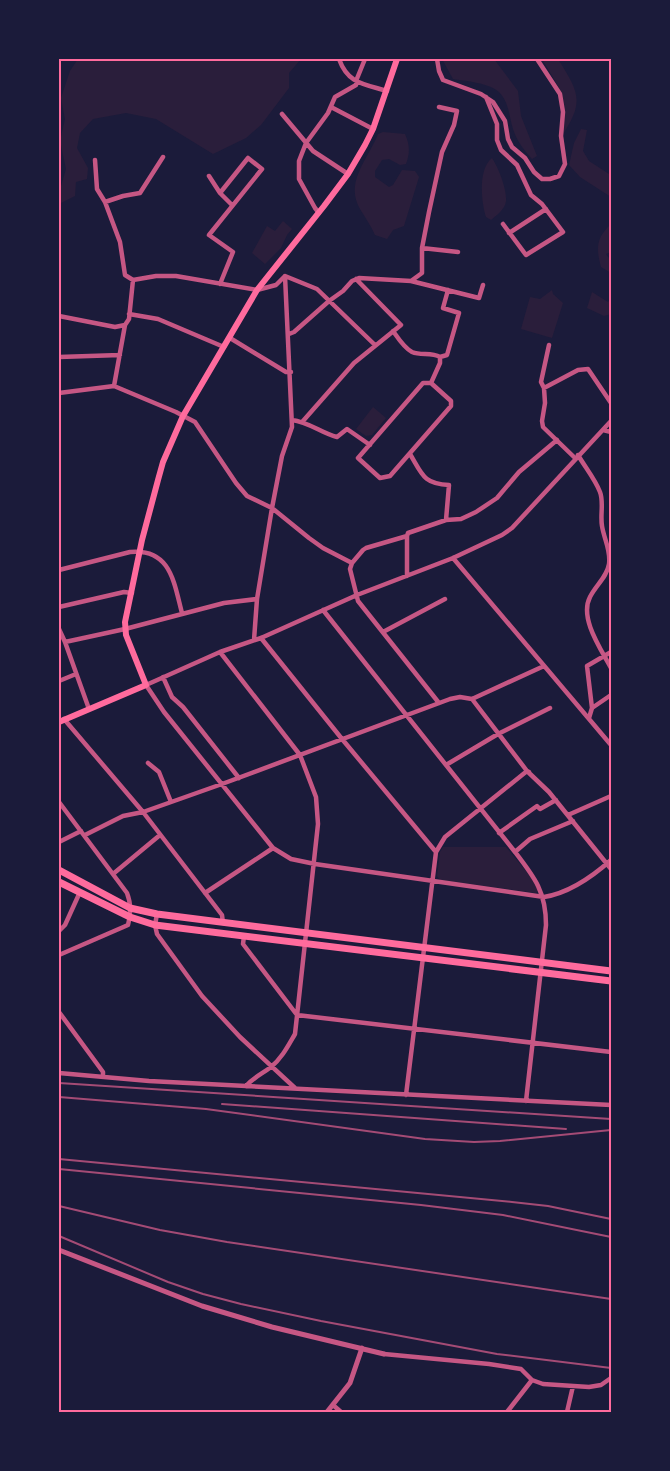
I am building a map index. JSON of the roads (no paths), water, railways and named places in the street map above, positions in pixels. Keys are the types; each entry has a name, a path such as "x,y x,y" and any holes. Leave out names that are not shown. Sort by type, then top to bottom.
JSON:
{"main road":[{"path":"62,720 146,685 125,629 140,551 163,462 183,416 257,290 348,174 374,129 397,59"},
{"path":"59,870 130,908 157,914 611,971"},
{"path":"59,882 130,917 155,925 611,981"}],"street":[{"path":"339,59 351,80 387,91"},
{"path":"319,213 314,208 299,179 299,161 306,143 334,97 356,85 365,59"},
{"path":"437,59 443,80 481,94 493,102 505,121 508,139 512,147 525,158 534,172 542,179 550,179 559,176 565,164 560,136 563,112 560,94 537,59"},
{"path":"486,97 497,124 497,140 501,150 517,166 531,195 546,209 563,232 526,255 502,224"},
{"path":"330,106 374,129"},
{"path":"411,281 422,273 422,248 442,152 454,125 457,111 440,107"},
{"path":"282,114 313,151 348,174"},
{"path":"105,202 140,193 163,157"},
{"path":"220,193 248,158 262,169 209,235 233,252 220,284"},
{"path":"94,160 97,189 105,202 120,242 125,275 133,280 156,276 176,276 257,290 276,285 285,276"},
{"path":"209,176 220,193 232,205"},
{"path":"509,233 546,209"},
{"path":"422,248 458,252"},
{"path":"285,276 317,289 375,345"},
{"path":"254,640 257,599 272,508 282,456 292,427 285,276"},
{"path":"303,422 354,363 401,324 356,279"},
{"path":"289,334 294,332 356,279 411,281 479,298 484,285"},
{"path":"114,386 125,324 129,314 133,280"},
{"path":"393,331 407,348 414,353 435,354 440,357 447,355 459,313 443,308 448,290"},
{"path":"129,314 158,319 225,347"},
{"path":"59,316 115,327 125,324"},
{"path":"230,338 286,372 290,372"},
{"path":"549,345 541,382 544,388 545,403 543,427 577,457 600,492 602,502 600,514 609,554 609,566 604,578 590,597 586,618 611,668"},
{"path":"59,357 120,355"},
{"path":"431,383 440,363 440,357"},
{"path":"544,388 578,370 588,369 611,403"},
{"path":"423,383 431,383 451,401 451,406 390,476 380,478 358,458 370,445 423,383"},
{"path":"59,393 114,386 195,422 236,483 247,496 272,508 316,543 352,562"},
{"path":"292,420 303,422 328,435 337,437 348,429 370,445"},
{"path":"609,862 566,891 544,897 291,859 273,848 164,712 146,685 220,652 261,638 323,610 453,558 502,535 512,528 611,421"},
{"path":"603,430 611,432"},
{"path":"439,703 358,601 350,569 352,562 363,550 407,536 408,533 446,520 461,519 476,512 497,498 519,472 557,440"},
{"path":"410,454 423,475 434,484 449,485 446,520"},
{"path":"407,536 407,576"},
{"path":"59,570 140,551 159,559 172,573 182,613"},
{"path":"453,558 611,745"},
{"path":"59,607 124,592 132,593"},
{"path":"65,642 125,629 224,603 257,599"},
{"path":"383,632 445,599"},
{"path":"323,610 515,852 532,875 544,897 546,925 543,962 526,1101"},
{"path":"59,629 60,638 65,642 89,709"},
{"path":"261,638 436,852"},
{"path":"220,652 300,755 316,797 318,824 315,864 294,1034 285,1051 272,1067 254,1077 246,1086"},
{"path":"588,718 592,708 587,666 611,652"},
{"path":"85,835 123,816 143,812 222,784 439,703 455,698 472,699 544,666"},
{"path":"59,681 76,674"},
{"path":"162,677 172,696 183,707 238,778"},
{"path":"592,708 611,694"},
{"path":"472,699 527,771 556,800 609,862 611,869"},
{"path":"446,765 498,734 550,708"},
{"path":"62,720 143,812 223,916 223,923"},
{"path":"606,738 611,734"},
{"path":"148,763 159,772 170,802"},
{"path":"406,1094 436,852 445,837 527,771"},
{"path":"568,815 611,796"},
{"path":"499,833 537,806 540,809 556,800"},
{"path":"59,802 127,893 130,908 128,924 59,955"},
{"path":"515,852 530,840 573,821"},
{"path":"59,842 81,831"},
{"path":"112,874 160,835"},
{"path":"205,893 273,848"},
{"path":"59,931 65,925 80,892"},
{"path":"157,914 156,934 202,996 240,1038 295,1088"},
{"path":"244,936 243,944 297,1015 611,1052"},
{"path":"59,1012 103,1072 103,1077"},
{"path":"59,1073 246,1086 611,1105"},
{"path":"59,1250 202,1306 272,1327 384,1354 521,1369 532,1380 543,1384 590,1387 601,1385 611,1378"},
{"path":"326,1412 350,1383 362,1348"},
{"path":"507,1412 532,1380"},
{"path":"567,1412 573,1386"},
{"path":"333,1405 341,1412"}],"railway":[{"path":"59,1083 611,1119"},
{"path":"59,1097 206,1109 425,1139 474,1142 611,1130"},
{"path":"222,1104 566,1129"},
{"path":"59,1159 512,1202 548,1206 611,1219"},
{"path":"59,1169 503,1215 611,1237"},
{"path":"59,1206 160,1230 227,1242 611,1299"},
{"path":"59,1236 168,1282 241,1304 497,1354 611,1368"}]}
